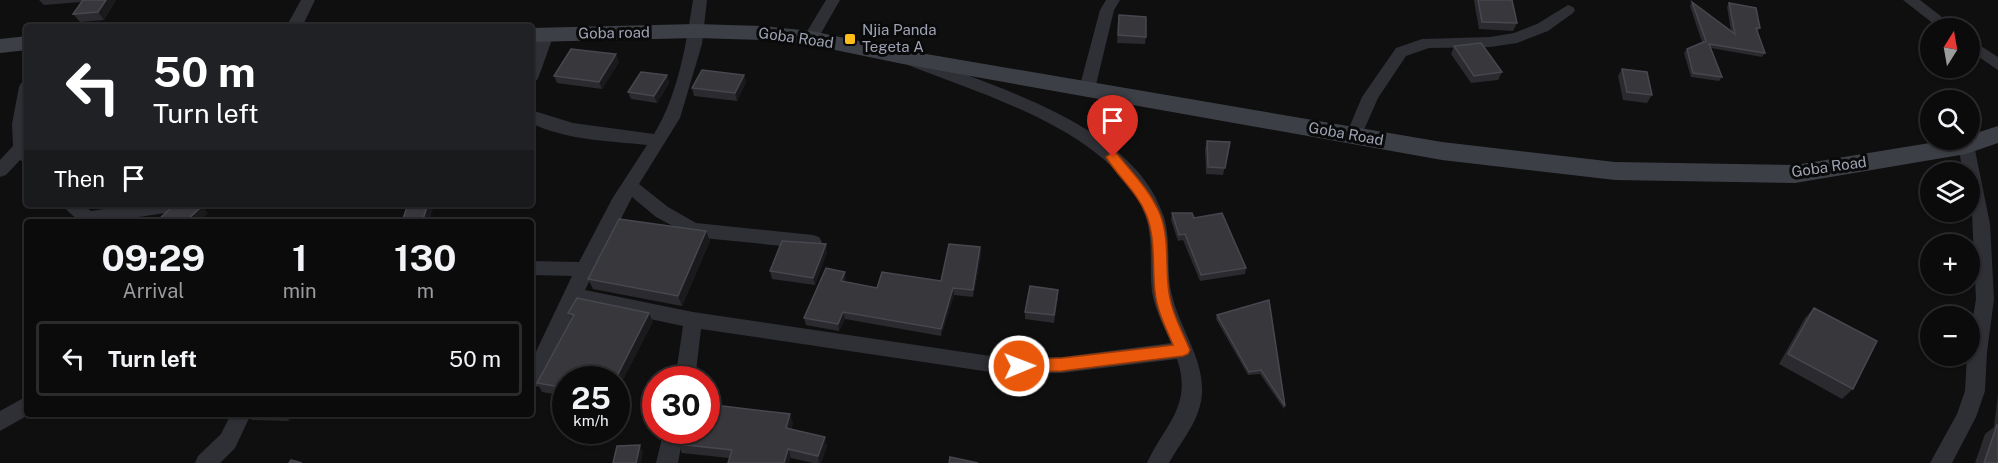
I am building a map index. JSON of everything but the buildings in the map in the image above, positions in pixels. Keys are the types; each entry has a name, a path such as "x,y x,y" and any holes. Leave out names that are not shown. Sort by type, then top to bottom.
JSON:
{"main road":[{"name":"Goba road","path":"539,35 696,31"},
{"name":"Goba Road","path":"696,31 762,33 811,38 903,57 1442,151 1615,171 1795,174 1932,150"},
{"path":"0,46 24,44"},
{"name":"Goba Road","path":"1980,140 1998,135"}],"street":[{"path":"296,24 308,0"},
{"path":"534,376 584,269 630,186 672,118 696,31 700,0"},
{"path":"811,38 833,0"},
{"path":"1087,89 1107,10 1113,0"},
{"path":"1910,0 1934,18"},
{"path":"1354,135 1370,97 1401,52 1408,47 1425,43 1478,43 1520,38 1538,31 1568,10"},
{"path":"534,61 539,35"},
{"path":"1980,51 1998,64"},
{"path":"903,57 1057,122 1104,149 1139,190 1154,216 1158,237 1162,294 1193,384 1188,412 1158,463"},
{"path":"534,118 580,130 658,141"},
{"path":"1941,463 1966,417 1975,391 1977,352 1985,298 1981,224 1967,150"},
{"path":"0,171 24,154"},
{"path":"630,186 662,212 693,230 813,242"},
{"path":"73,207 89,219"},
{"path":"96,219 162,207"},
{"path":"534,268 584,269"},
{"path":"573,295 693,320 1004,366 1062,365 1183,350"},
{"path":"687,366 693,320"},
{"path":"0,422 24,407"},
{"path":"206,463 228,441 240,417"},
{"path":"667,463 671,444"}],"place":[{"name":"Njia Panda Tegeta A","path":"850,39"}],"route":[{"path":"1019,366 1062,365 1183,350 1166,311 1162,294 1158,237 1154,216 1127,172 1113,157"}]}
